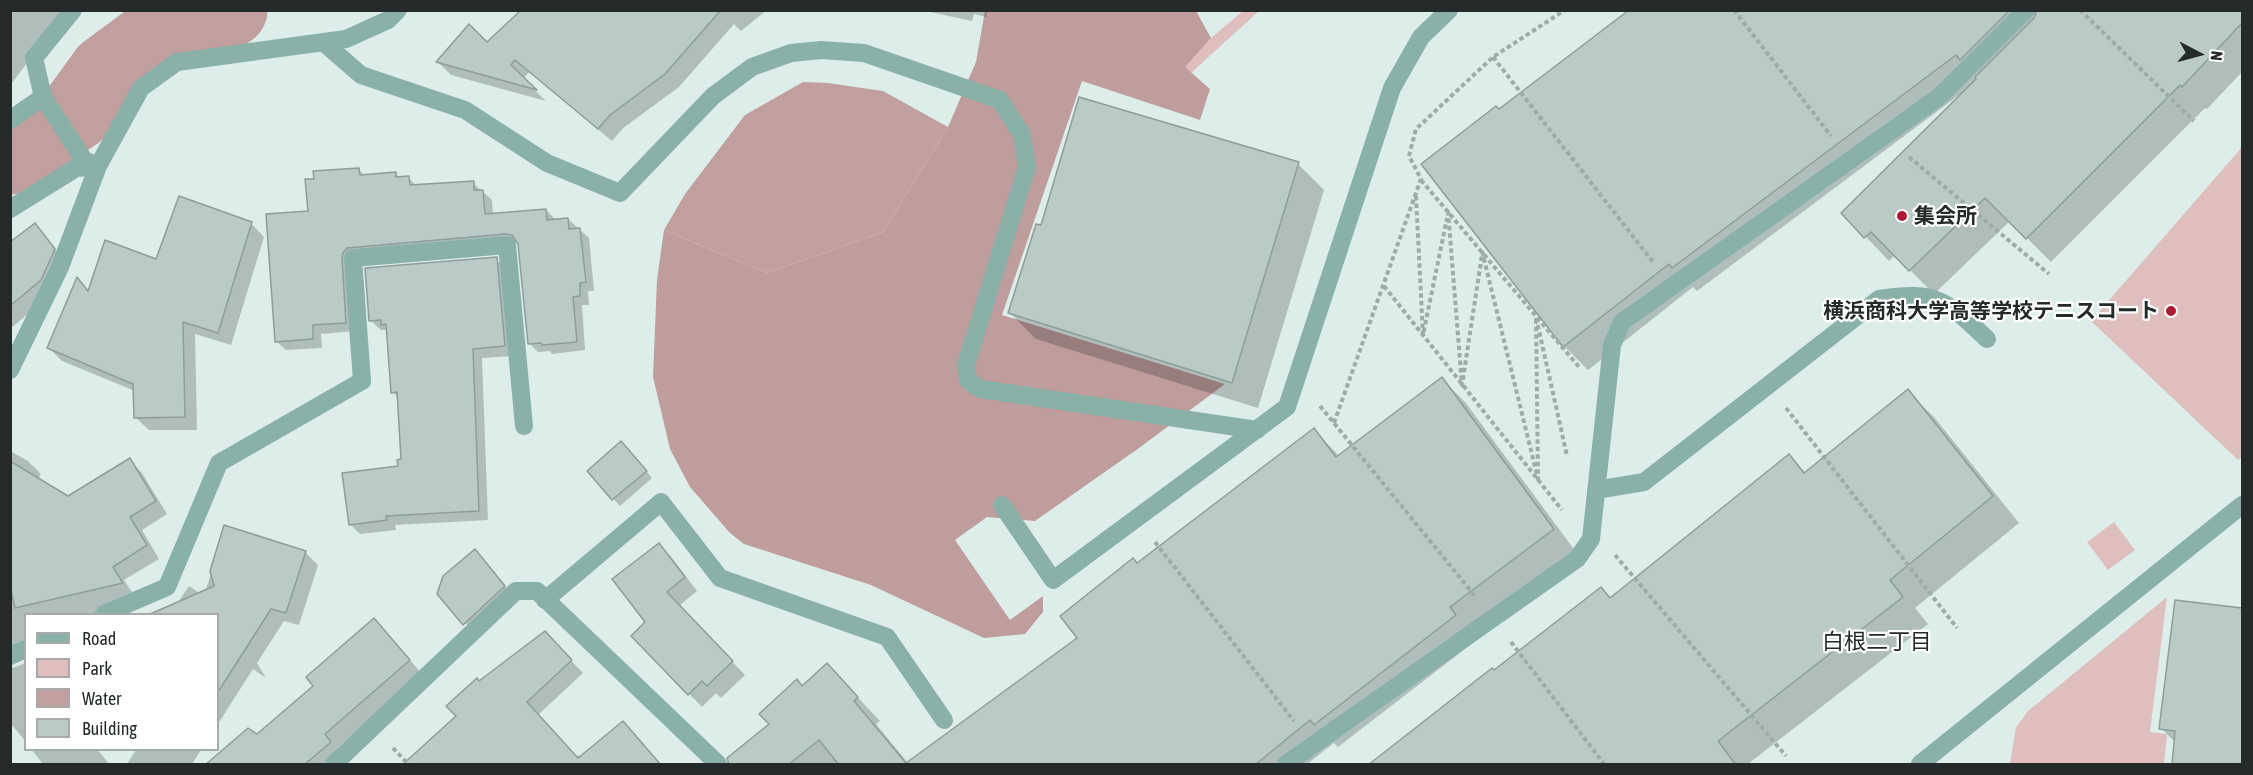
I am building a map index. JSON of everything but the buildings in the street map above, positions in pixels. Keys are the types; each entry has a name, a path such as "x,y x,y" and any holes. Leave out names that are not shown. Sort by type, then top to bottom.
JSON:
{"street":[{"path":"73,10 34,58 43,97 86,164"},
{"path":"10,370 60,267 86,164 141,88 177,62 346,39 388,20 398,10"},
{"path":"1002,505 1053,580 1287,407 1392,88 1421,37 1449,10"},
{"path":"1286,765 1577,559 1590,536 1612,345 1622,322 1939,97 2026,10"},
{"path":"322,42 361,75 465,110 547,163 620,193 713,96 752,67 791,53 821,50 864,52 1000,100 1023,135 1027,167 966,365 968,380 980,389 1257,430"},
{"path":"10,120 43,97"},
{"path":"10,209 86,164"},
{"path":"108,613 167,587 219,463 362,381 353,258 507,245 524,426"},
{"path":"1596,490 1644,482 1880,299 1909,295 1934,299 1953,308 1987,339"},
{"path":"545,600 661,502 720,578 887,637 944,720"},
{"path":"1920,765 2242,505"},
{"path":"334,765 379,733 516,591 537,591 718,765"},
{"path":"10,656 24,650"}],"path":[{"path":"1565,10 1493,57 1416,129 1410,156 1421,179 1606,399"},
{"path":"1734,10 1850,160"},
{"path":"2080,10 2194,121"},
{"path":"1493,57 1646,252"},
{"path":"1883,136 2049,274"},
{"path":"1421,179 1334,423 1493,618 1604,765"},
{"path":"1416,195 1423,335"},
{"path":"1423,335 1448,211"},
{"path":"1448,211 1462,385"},
{"path":"1462,385 1482,251"},
{"path":"1482,251 1538,479"},
{"path":"1384,286 1538,479 1786,756"},
{"path":"1536,317 1569,465"},
{"path":"1536,317 1538,479"},
{"path":"1769,386 1957,628"},
{"path":"1137,518 1312,745"},
{"path":"379,733 408,765"}],"green space":[{"path":"1243,11 1259,11 1191,73 1184,67 1211,38"},
{"name":"横浜商科大学高等学校テニスコート","path":"2242,147 2242,457 2238,460 2091,321"},
{"path":"2114,522 2135,550 2108,570 2087,542"},
{"path":"2167,597 2150,732 2167,734 2164,764 2010,764 2016,727 2028,711"}],"shaded area":[{"path":"985,11 1196,11 1211,38 1185,67 1210,89 1200,120 1082,81 1002,315 1225,384 1035,521 987,517 955,540 1010,620 1043,596 1043,612 1025,634 984,638 871,585 744,544 730,533 690,487 670,449 653,377 657,280 664,230 767,273 883,232 948,127 976,62"}],"water":[{"path":"803,82 828,83 883,91 948,127 883,232 767,273 664,230 685,194 745,115"}],"waterway":[{"path":"10,157 77,112 106,72 179,18 230,10"}],"place":[{"name":"集会所","path":"1902,216"},
{"name":"横浜商科大学高等学校テニスコート","path":"2171,311"}],"district":[{"name":"白根二丁目","path":"1877,642"}]}
